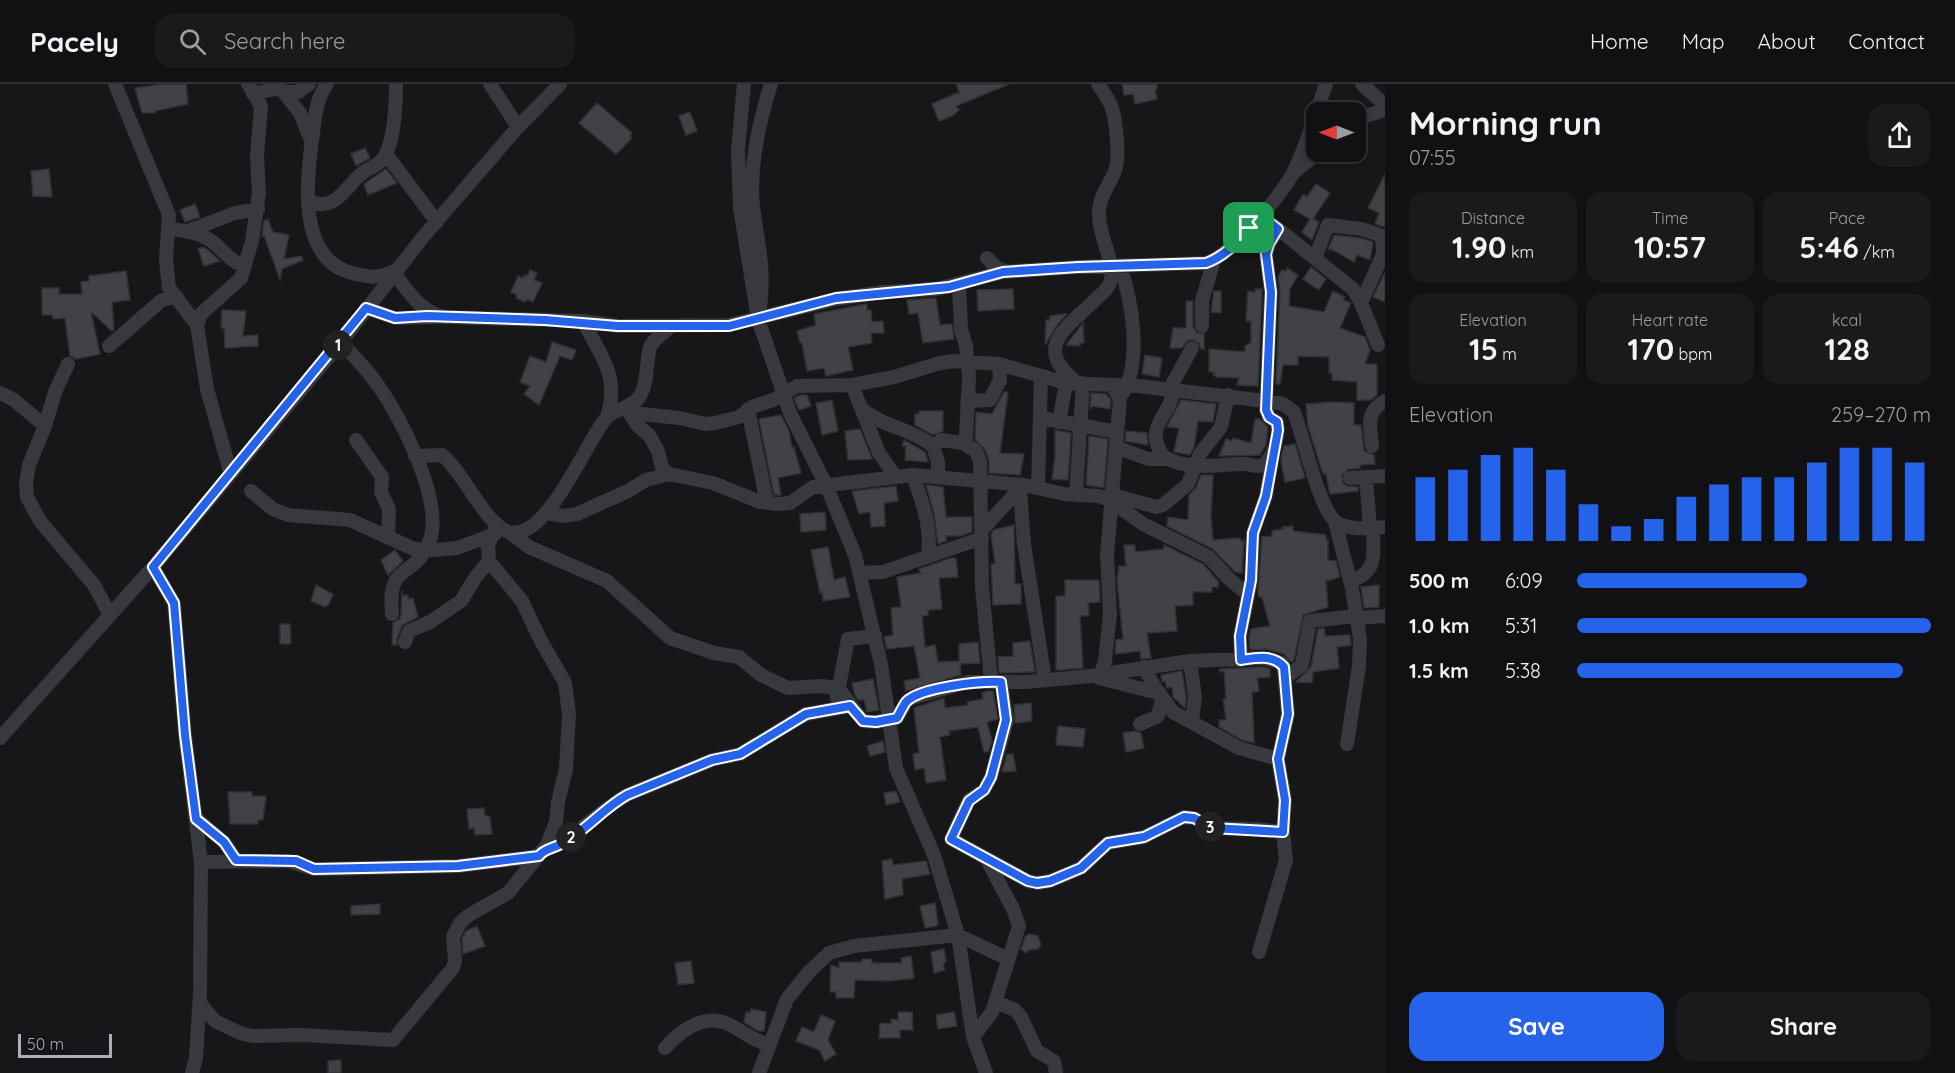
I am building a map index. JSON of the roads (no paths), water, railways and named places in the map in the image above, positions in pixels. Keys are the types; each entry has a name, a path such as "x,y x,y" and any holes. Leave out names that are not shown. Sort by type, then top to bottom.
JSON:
{"street":[{"path":"115,84 167,206 168,283 197,325 207,389 230,471"},
{"path":"285,92 298,92 309,84"},
{"path":"327,84 319,97 312,142 308,200 314,236 329,260 350,273 379,278 396,272"},
{"path":"308,200 324,203 336,200 352,186 361,174 377,164 386,154 393,126 396,84"},
{"path":"480,84 492,87 518,127"},
{"path":"0,738 153,567 437,222 518,127 560,84"},
{"path":"744,84 738,150 740,208 766,348 790,413 826,485 860,573 875,636 896,768 934,855 958,935 973,1037 986,1073"},
{"path":"759,319 763,271 753,207 753,176 762,109 771,84"},
{"path":"1096,675 1105,661 1110,614 1107,565 1117,432 1133,359 1128,288 1115,266 1099,225 1099,212 1104,190 1114,173 1118,160 1113,109 1098,84"},
{"path":"1292,174 1326,84"},
{"path":"1362,84 1385,105"},
{"path":"197,325 201,314 235,286 241,278 252,241 258,209 257,146 261,106 251,89 278,88 285,92 300,113 312,142"},
{"path":"1366,116 1385,110"},
{"path":"386,154 437,222"},
{"path":"1202,326 1202,301 1214,261 1261,216 1292,174 1307,162"},
{"path":"188,231 235,213 258,209"},
{"path":"1261,216 1353,289 1378,345"},
{"path":"1315,258 1328,225 1362,229 1384,237 1381,271 1361,303"},
{"path":"168,229 188,231 208,239 224,255 244,266"},
{"path":"1241,660 1240,630 1248,595 1253,533 1266,496 1278,426 1267,414 1266,401 1271,292 1266,254 1278,229"},
{"path":"987,258 996,267 1006,272"},
{"path":"366,308 395,318 583,321 618,326 729,326 855,295 921,291 959,285 1006,272 1214,261"},
{"path":"1076,495 1081,425 1075,383 1060,370 1055,362 1058,340 1067,327 1106,290 1111,282 1115,266"},
{"path":"396,272 420,304 434,315 442,317"},
{"path":"959,285 960,329 966,346 969,376 968,423 963,443"},
{"path":"109,346 162,300 177,297"},
{"path":"251,491 273,509 288,515 350,520 403,545 426,550 457,548 500,531 517,533 530,528 547,513 607,417 613,395 610,373 605,360 583,321"},
{"path":"628,410 640,396 643,388 650,347 670,327"},
{"path":"340,342 376,382 402,423 424,480 433,515 431,537 426,550 399,575 393,584 392,614"},
{"path":"1167,459 1160,452 1155,434 1160,417 1171,405 1172,390 1184,358 1192,348"},
{"path":"607,417 628,410 705,424 738,417 748,409 797,386 852,385 894,377 940,363 967,362 999,364 1041,377 1075,383 1111,385 1124,392 1172,390 1282,404 1294,412 1323,502 1335,522 1351,581 1360,652 1347,744"},
{"path":"68,364 55,392 45,426 29,465 26,484 27,497 36,516 94,585 110,615"},
{"path":"967,401 990,400 1000,380 999,364"},
{"path":"1038,488 1041,377"},
{"path":"1059,422 1075,383"},
{"path":"852,385 882,458 896,477"},
{"path":"0,393 14,400 45,426"},
{"path":"547,513 562,516 577,514 628,491 646,480 669,474 713,483 745,498 767,502 790,502 813,487 913,475 1038,488 1150,506 1163,505 1188,484 1206,444 1221,428 1228,396"},
{"path":"1372,446 1372,411 1385,401"},
{"path":"748,409 767,502"},
{"path":"628,410 637,425 649,435 658,451 662,468 669,474"},
{"path":"863,410 880,422 902,429 933,446 938,462 938,477"},
{"path":"1041,418 1117,432"},
{"path":"356,441 382,477 381,492 389,509 388,537"},
{"path":"933,446 941,441 963,443 976,451 979,456 985,634 1006,720 991,777 984,790 969,801 951,839 1028,881 1044,883 1081,868 1108,843 1144,837 1184,817 1194,818 1212,828 1283,832"},
{"path":"1116,447 1148,459 1167,459 1215,468 1242,464 1259,466 1264,464 1273,450"},
{"path":"415,456 439,454 449,461 500,531 529,547 607,581 670,638 714,653 743,659 761,675 782,686 794,689 822,686 839,689 863,721 876,722 897,718 907,701 920,695 968,682 1045,680 1190,661 1264,657 1277,662 1284,667 1288,714 1278,759 1285,800 1283,832 1286,860 1259,952"},
{"path":"913,475 928,525 930,538 928,556"},
{"path":"1350,477 1385,476"},
{"path":"1351,581 1362,577 1371,565 1379,527 1366,477"},
{"path":"860,573 883,572 982,534 1004,505 1022,487"},
{"path":"1022,487 1025,554 1045,680"},
{"path":"1112,499 1164,536 1188,545 1209,557 1248,595"},
{"path":"982,508 1004,505"},
{"path":"1335,522 1345,526 1379,527"},
{"path":"200,1003 215,1021 240,1034 393,1040 453,968 455,960 453,937 460,923 469,915 508,893 541,854 554,833 566,769 569,714 567,690 522,600 489,561 488,553 500,531"},
{"path":"405,642 409,631 430,622 461,601 489,561"},
{"path":"153,567 174,603 185,735 201,862 200,1003 196,1058 192,1073"},
{"path":"1285,678 1300,669 1305,659 1310,621 1385,616"},
{"path":"833,708 839,689 848,639 875,636"},
{"path":"1186,719 1195,704 1190,661"},
{"path":"1144,667 1160,696 1173,712 1239,748 1278,759"},
{"path":"1096,675 1160,696"},
{"path":"1158,716 1160,696"},
{"path":"201,862 296,861 314,869 458,866 541,854 569,839 614,802 627,795 712,760 740,754 806,714 850,706"},
{"path":"1140,724 1158,716 1186,719"},
{"path":"196,819 224,842 236,860"},
{"path":"973,1037 992,1012 1018,934 1017,918 986,858"},
{"path":"759,1073 787,999 809,972 829,953 854,946 958,935 1008,959"},
{"path":"996,1002 1015,1010 1022,1017 1037,1050 1054,1061 1056,1073"},
{"path":"665,1048 680,1032 698,1024 716,1022 723,1023 759,1042 770,1045"}]}
